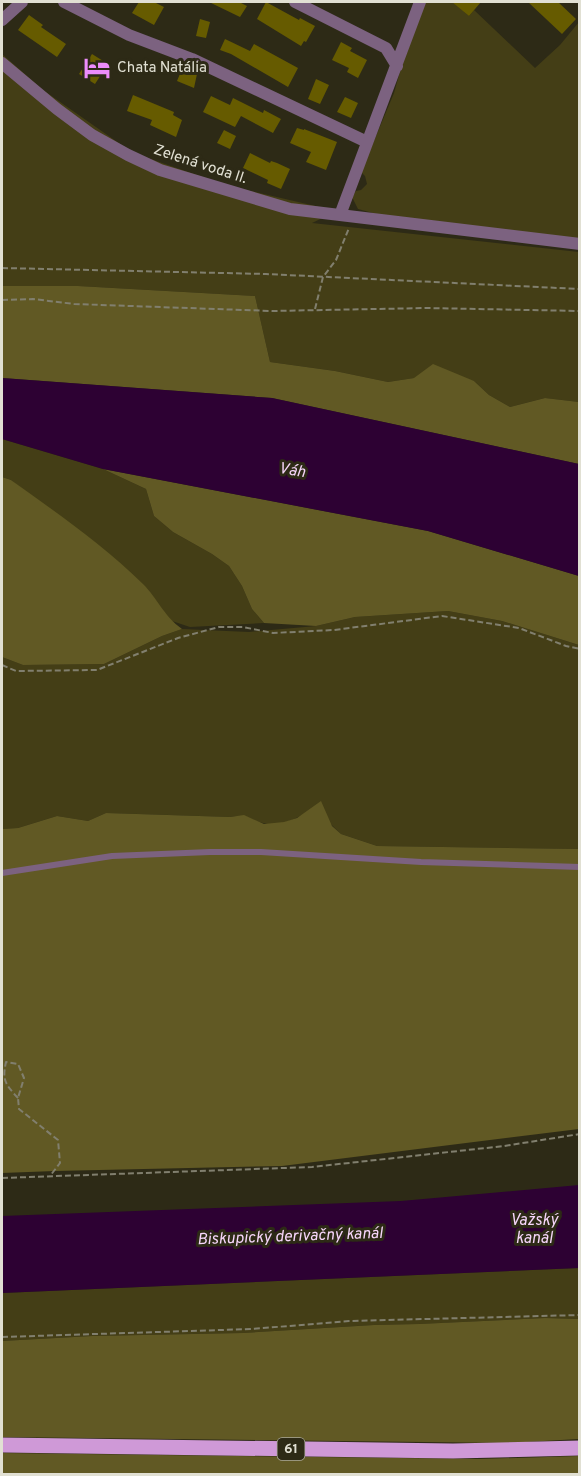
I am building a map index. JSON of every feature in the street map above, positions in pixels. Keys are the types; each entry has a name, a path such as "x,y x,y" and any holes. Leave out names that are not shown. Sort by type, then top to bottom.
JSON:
{"main road":[{"name":"61","path":"2,1445 453,1451 579,1448"}],"street":[{"path":"2,20 22,2"},
{"path":"64,2 129,35 192,59 367,142"},
{"path":"296,2 386,48 397,66"},
{"path":"346,216 367,142 420,2"},
{"path":"386,48 405,43"},
{"name":"Zelená voda II.","path":"2,63 92,135 160,170 290,210 579,244"}],"lane":[{"path":"2,873 112,856 210,852 261,852 421,862 579,867"}],"path":[{"path":"315,309 323,277 336,260 346,216"},
{"path":"2,268 323,277 579,289"},
{"path":"2,300 33,299 74,304 272,311 427,308 579,311"},
{"path":"2,665 16,671 97,670 178,638 219,627 243,627 283,633 334,630 442,616 519,628 579,649"},
{"path":"18,1098 8,1087 3,1076 6,1062 18,1064 24,1078 18,1098 19,1109 58,1140 60,1163 50,1176"},
{"path":"2,1178 312,1167 504,1146 579,1134"},
{"path":"2,1336 252,1329 350,1321 579,1315"}],"shaded area":[{"path":"425,2 453,2 469,16 474,10 535,68 560,45 579,22 579,240 384,216 358,209 352,197 356,191 361,190 367,184 361,172 394,93 407,47"},
{"path":"2,54 43,90 133,153 229,186 337,211 312,223 579,252 579,402 545,398 510,407 489,395 474,381 414,378 388,382 335,371 270,362 255,296 78,286 2,286"},
{"path":"2,286 78,286 255,296 270,362 335,371 388,382 414,378 433,364 474,381 489,395 510,407 545,398 579,402 579,464 272,398 2,378"},
{"path":"2,439 103,469 146,489 154,516 173,532 229,566 242,586 252,609 264,623 190,627 169,620 144,586 11,480 2,477"},
{"path":"103,469 428,531 579,576 579,645 502,621 448,611 355,617 316,626 264,623 252,609 242,586 229,566 173,532 154,516 146,489"},
{"path":"2,477 11,480 28,492 112,556 143,584 170,618 182,629 162,636 104,664 23,665 2,657"},
{"path":"448,611 502,621 579,645 579,849 377,846 341,834 314,808 290,821 276,824 263,823 241,816 106,813 88,821 57,816 18,828 2,829 2,657 23,665 104,664 162,636 182,629 249,632 316,626 355,617"},
{"path":"321,801 332,826 341,834 377,846 579,849 579,1129 282,1166 2,1173 2,829 18,828 57,816 88,821 106,813 230,817 244,815 264,824 297,818"},
{"path":"579,1268 580,1319 545,1318 243,1333 92,1336 2,1341 2,1293"},
{"path":"545,1318 579,1319 579,1439 506,1443 2,1437 2,1341 92,1336 243,1333"},
{"path":"2,1453 479,1459 579,1456 580,1474 2,1474"}],"water":[{"name":"Váh","path":"2,378 272,398 579,464 579,576 428,531 103,469 2,439"},
{"name":"Važský kanál","path":"579,1185 579,1268 2,1293 2,1216 401,1201"}],"building":[{"path":"139,2 154,2 164,7 154,25 132,13"},
{"path":"209,2 239,2 247,6 240,17"},
{"path":"266,2 315,26 306,42 304,41 301,46 257,19"},
{"path":"452,2 481,2 469,16"},
{"path":"528,2 558,2 576,19 562,34"},
{"path":"29,15 43,25 41,27 66,44 57,57 18,30"},
{"path":"200,19 210,22 206,38 196,36"},
{"path":"225,39 250,51 254,44 298,68 288,87 220,50"},
{"path":"341,42 352,48 350,51 367,60 358,78 347,72 349,68 332,60"},
{"path":"92,54 108,64 95,84 79,74"},
{"path":"182,69 197,74 194,88 177,81"},
{"path":"316,79 329,85 320,104 308,99"},
{"path":"133,95 174,112 173,115 182,120 176,137 150,125 152,120 127,111"},
{"path":"211,96 230,105 233,98 281,119 273,133 241,116 235,127 203,112"},
{"path":"345,97 358,103 351,118 337,112"},
{"path":"297,128 337,142 326,170 306,162 311,152 290,143"},
{"path":"224,130 236,136 230,149 217,143"},
{"path":"250,153 270,163 271,161 290,169 281,189 243,168"}],"place":[{"name":"Chata Natália","path":"97,68"}],"water label":[{"name":"Biskupický derivačný kanál","path":"290,1237"}]}
